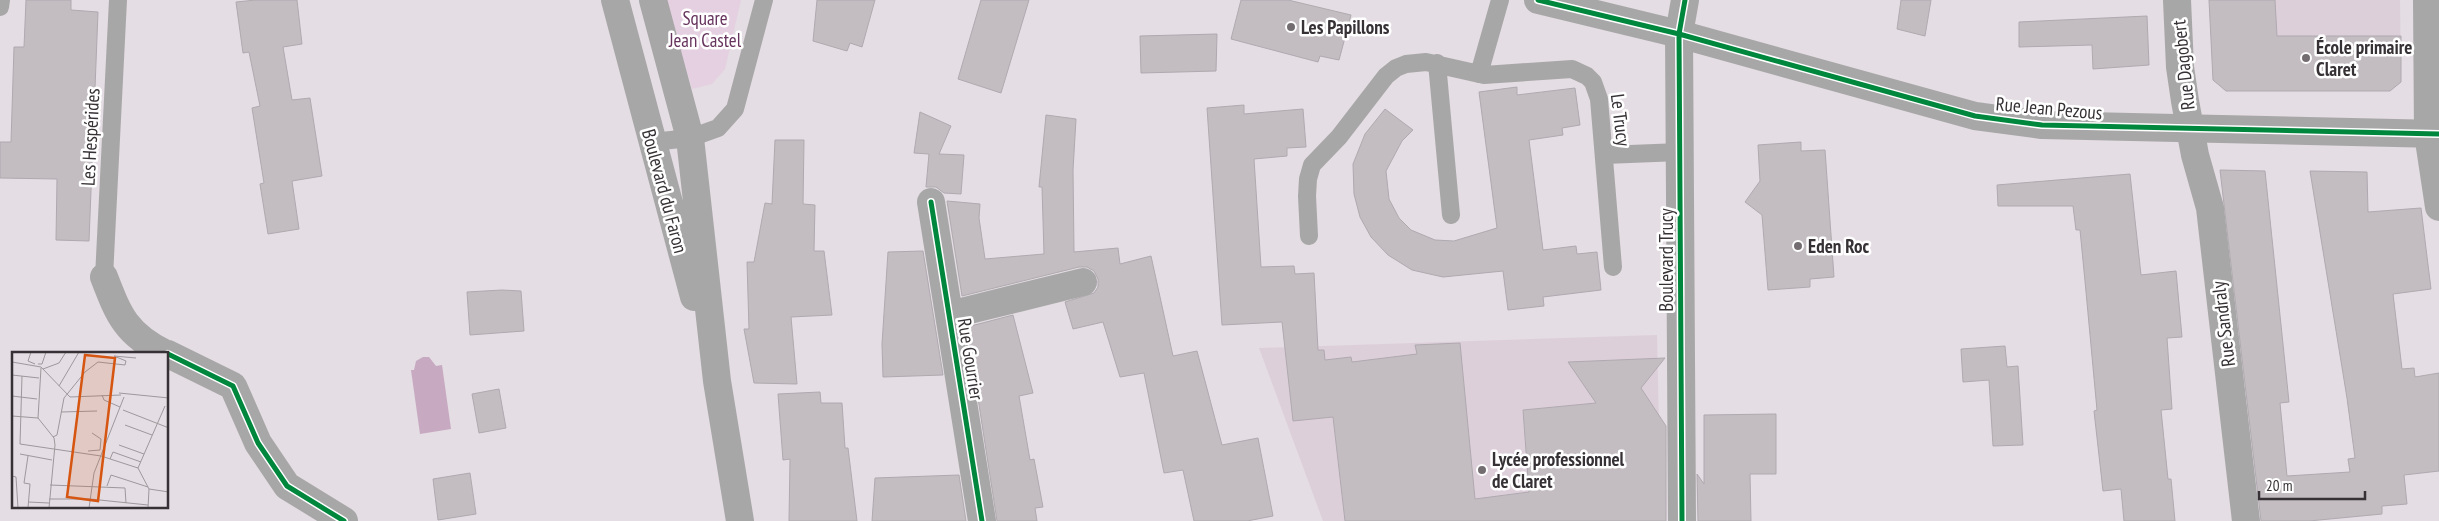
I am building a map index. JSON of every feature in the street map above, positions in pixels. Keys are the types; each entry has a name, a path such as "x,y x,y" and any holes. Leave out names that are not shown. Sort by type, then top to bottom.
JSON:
{"street":[{"name":"Boulevard du Faron","path":"615,0 716,381"},
{"name":"Boulevard du Faron","path":"653,0 690,138 716,381 740,521"},
{"name":"Rue Jean Pezous","path":"1538,0 1679,34 1975,116 2042,126 2434,134"},
{"name":"Boulevard Trucy","path":"1682,521 1679,34 1685,0"},
{"name":"Rue Dagobert","path":"2176,0 2180,68 2190,129"},
{"path":"2426,0 2439,207"},
{"name":"Rue Sandraly","path":"2190,129 2210,208 2246,521"},
{"name":"Rue Gourrier","path":"931,202 982,521"},
{"path":"104,277 118,313 142,342 163,352"},
{"name":"Rue Gourrier","path":"949,315 1083,282"},
{"path":"169,355 233,386 258,443 287,486 344,521"}],"lane":[{"path":"0,7 1,0"},
{"name":"Les Hespérides","path":"104,277 118,0"},
{"name":"Boulevard du Faron","path":"690,138 718,128 736,108 764,0"},
{"path":"1478,74 1500,0"},
{"name":"Le Trucy","path":"1309,236 1308,179 1312,165 1318,156 1339,137 1386,76 1406,64 1415,62 1437,63 1478,74 1572,68 1581,71 1593,82 1600,99 1614,266"},
{"path":"1437,63 1451,216"},
{"path":"652,142 690,138"},
{"path":"1604,155 1680,152"}],"shaded area":[{"name":"École primaire Claret","path":"2209,0 2400,0 2401,82 2390,91 2226,91 2213,80"},
{"name":"Lycée professionnel de Claret","path":"1657,335 1661,521 1323,521 1259,348"},
{"path":"423,357 429,357 436,366 442,365 451,429 420,434 411,370 414,370 416,361"}],"green space":[{"name":"Square Jean Castel","path":"666,0 741,0 725,69 712,84 692,89"}],"building":[{"path":"26,0 71,0 71,10 98,12 89,241 56,240 57,179 0,178 0,142 11,142 14,47 24,47"},
{"path":"297,0 302,44 283,47 292,100 310,98 322,176 292,181 299,229 268,234 260,184 264,183 252,108 260,106 249,52 243,53 236,2"},
{"path":"817,0 875,0 862,47 850,43 847,51 813,41"},
{"path":"981,0 1029,0 1001,93 958,79"},
{"name":"Les Papillons","path":"1241,0 1288,0 1351,15 1339,60 1320,56 1318,62 1231,39"},
{"path":"1901,0 1931,0 1925,36 1897,29"},
{"name":"École primaire Claret","path":"2209,0 2275,0 2277,36 2401,36 2401,82 2390,91 2226,91 2213,80"},
{"path":"2147,16 2149,65 2093,69 2092,45 2019,47 2019,22"},
{"path":"1217,34 1216,71 1141,73 1140,36"},
{"path":"1517,87 1517,95 1575,88 1580,125 1562,128 1563,135 1529,140 1543,250 1576,246 1577,254 1597,252 1601,290 1543,297 1544,306 1508,310 1503,271 1443,277 1412,270 1388,255 1371,237 1360,217 1354,194 1353,164 1365,134 1385,109 1413,130 1402,141 1386,171 1389,199 1399,218 1411,230 1435,240 1454,241 1497,228 1479,92"},
{"name":"Lycée professionnel de Claret","path":"1244,105 1244,114 1303,109 1306,147 1287,148 1287,156 1254,159 1261,267 1294,266 1295,274 1314,273 1318,350 1324,350 1325,360 1351,357 1352,362 1417,354 1415,345 1460,343 1475,499 1529,492 1523,410 1596,403 1568,362 1665,358 1641,388 1666,426 1666,521 1345,521 1333,417 1293,421 1282,322 1222,325 1207,108"},
{"path":"920,112 951,126 939,154 964,155 961,194 944,193 936,187 926,187 929,154 914,153"},
{"path":"1046,115 1076,119 1073,170 1074,252 1118,248 1120,264 1151,256 1173,356 1197,351 1222,445 1258,438 1273,516 1247,521 1194,521 1183,470 1164,473 1144,373 1120,377 1103,322 1073,329 1065,302 1094,293 1098,287 1098,279 1094,271 1087,267 1079,267 962,296 947,201 980,204 979,218 985,259 1044,254 1042,187 1039,187"},
{"path":"775,140 804,140 803,204 815,205 814,251 824,251 832,315 791,317 797,384 754,383 744,329 749,329 747,262 754,262 765,203 772,204"},
{"name":"Eden Roc","path":"1801,142 1801,151 1825,150 1834,277 1810,279 1810,287 1768,290 1762,215 1745,202 1760,181 1758,145"},
{"path":"2220,170 2265,171 2289,402 2280,403 2287,476 2350,472 2348,459 2355,458 2310,171 2367,172 2368,212 2421,208 2431,289 2393,294 2402,369 2414,368 2415,377 2439,373 2439,471 2404,475 2407,504 2382,506 2382,514 2309,521 2261,521"},
{"path":"2130,174 2141,275 2176,271 2182,337 2167,338 2172,409 2161,410 2168,479 2171,479 2175,521 2124,521 2121,489 2103,491 2094,411 2097,410 2080,230 2076,230 2073,206 1998,206 1997,185"},
{"path":"923,251 943,375 883,377 882,344 888,252"},
{"path":"521,291 524,331 470,335 467,292"},
{"path":"1013,315 1033,393 1019,396 1030,460 1034,459 1043,507 1035,508 1037,521 997,521 967,327"},
{"path":"2005,346 2007,367 2018,366 2023,445 1993,446 1989,380 1963,382 1961,349"},
{"path":"499,389 506,428 479,433 472,394"},
{"path":"820,392 821,403 842,403 845,448 848,448 857,521 789,521 790,459 783,460 778,394"},
{"path":"1776,414 1776,474 1750,474 1751,521 1698,521 1697,474 1704,484 1704,415"},
{"path":"470,473 476,514 438,520 433,479"},
{"path":"959,475 966,521 872,521 875,478"}],"cycle path":[{"path":"1538,0 1679,34 1975,116 2042,125 2439,134"},
{"path":"1682,521 1679,34 1685,0"},
{"path":"931,202 982,521"},
{"path":"169,354 233,386 258,443 287,486 344,521"}],"place":[{"name":"Les Papillons","path":"1291,27"},
{"name":"École primaire Claret","path":"2306,58"},
{"name":"Eden Roc","path":"1798,246"},
{"name":"Lycée professionnel de Claret","path":"1482,470"}]}
